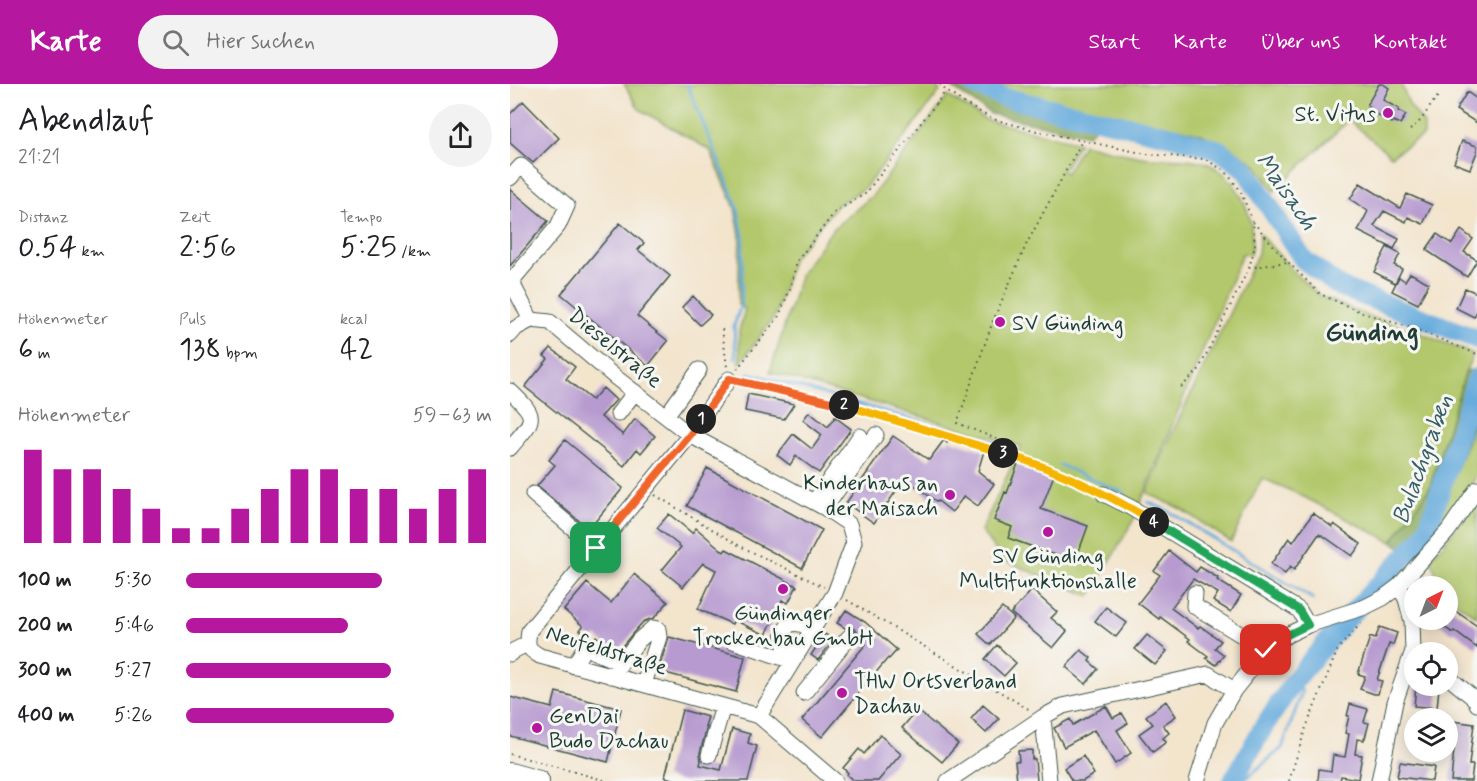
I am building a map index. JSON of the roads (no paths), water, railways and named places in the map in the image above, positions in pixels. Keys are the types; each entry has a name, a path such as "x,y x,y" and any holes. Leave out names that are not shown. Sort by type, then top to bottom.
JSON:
{"main road":[{"path":"510,772 539,781"}],"street":[{"path":"510,178 520,166 567,206 558,226 514,278 514,287 531,320"},
{"name":"Dieselstraße","path":"510,335 516,328 531,320 550,322 635,393 690,435 820,505 849,524 854,542 836,593 812,631"},
{"path":"666,416 699,370"},
{"path":"690,435 729,379"},
{"path":"510,391 529,410 532,417 531,423 510,448"},
{"path":"618,414 635,393"},
{"name":"Neufeldstraße","path":"690,435 530,630 527,644 532,652 540,656 574,666 615,670 644,684 759,716 835,781"},
{"path":"820,505 876,435"},
{"path":"820,505 860,436"},
{"path":"1197,781 1215,723 1234,690 1266,650 1287,635 1308,625 1365,607 1383,598 1399,586 1448,531 1477,489"},
{"path":"533,494 596,548"},
{"path":"1104,494 1130,507 1299,610 1308,625"},
{"path":"1399,586 1407,599 1412,621 1413,642"},
{"path":"1195,593 1194,606 1266,650"},
{"path":"759,716 790,665 812,631 800,624 791,624 785,628 783,635 790,665 807,690 849,637"},
{"path":"615,670 639,640 653,628 658,629 659,637 644,684"},
{"path":"733,641 790,665"},
{"path":"510,654 527,644"},
{"path":"948,781 1042,717 1064,706 1208,674 1234,690"},
{"path":"1379,781 1395,702 1404,681"},
{"path":"1458,685 1477,701"},
{"path":"709,755 723,706"},
{"path":"1042,717 1048,781"}],"waterway":[{"path":"687,84 737,206 743,236 741,305 734,326 736,358"},
{"name":"Maisach","path":"972,84 1006,98 1176,137 1219,150 1245,169 1303,259 1340,287 1477,339"},
{"path":"749,373 1004,445"},
{"name":"Bulachgraben","path":"1233,781 1264,726 1295,680 1346,619 1426,534 1477,378"},
{"path":"1060,465 1124,493"},
{"path":"1148,502 1168,511 1313,599"},
{"path":"1243,781 1282,748 1302,692 1295,680"}],"place":[{"name":"St. Vitus","path":"1388,113"},
{"name":"SV Günding","path":"1000,322"},
{"name":"Kinderhaus an der Maisach","path":"950,495"},
{"name":"SV Günding Multifunktionshalle","path":"1048,532"},
{"name":"Gündinger Trockenbau GmbH","path":"783,589"},
{"name":"THW Ortsverband Dachau","path":"842,693"},
{"name":"GenDai Budo Dachau","path":"537,728"}],"district":[{"name":"Günding","path":"1372,331"}]}
